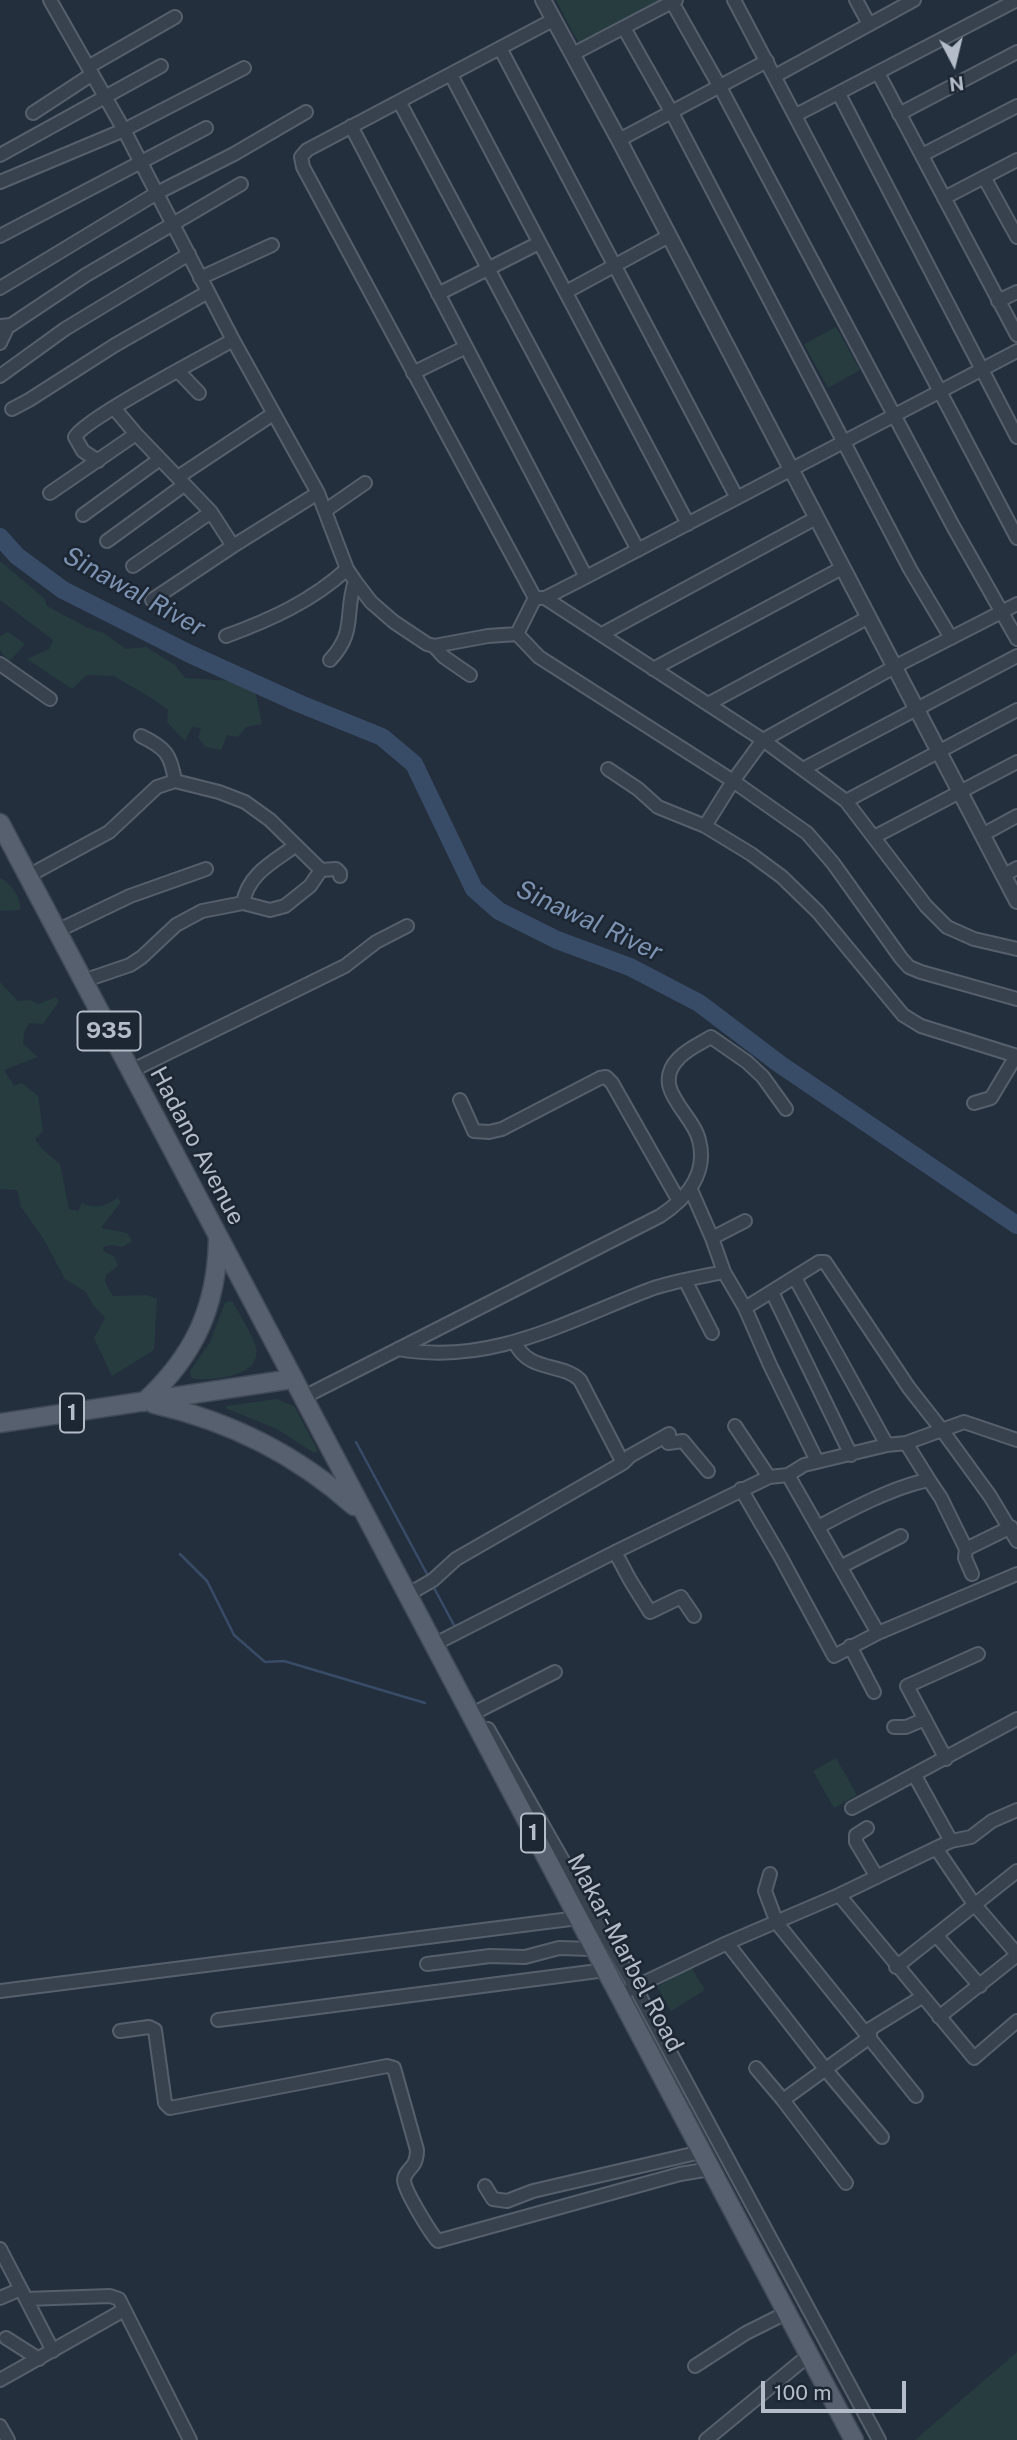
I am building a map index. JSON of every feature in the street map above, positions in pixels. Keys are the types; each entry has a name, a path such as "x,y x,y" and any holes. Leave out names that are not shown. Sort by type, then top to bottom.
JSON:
{"main road":[{"name":"Hadano Avenue","path":"0,823 292,1379"},
{"path":"218,1238 214,1284 200,1328 176,1368 144,1402 204,1418 262,1442 316,1475 364,1515"},
{"name":"Makar-Marbel Road","path":"292,1379 433,1645 474,1713 606,1970 628,1991 701,2152 854,2440"},
{"name":"1","path":"0,1423 292,1379"}],"street":[{"path":"50,0 124,130 233,340 318,493 347,569 371,602 394,622 410,635 434,646 444,657 470,675"},
{"path":"543,0 620,140 982,835 1011,872 1017,901"},
{"path":"734,0 1017,538"},
{"path":"856,0 869,24"},
{"path":"775,76 914,0"},
{"path":"796,115 1017,0"},
{"path":"573,54 674,1 1017,639"},
{"path":"33,113 90,71 174,17"},
{"path":"553,20 307,150 303,153 301,162 413,373 540,598 602,634 763,740 846,801 926,906 947,927 974,939 1017,949"},
{"path":"624,28 672,113 911,569 951,638"},
{"path":"500,48 737,498"},
{"path":"900,114 1017,52"},
{"path":"620,140 767,61"},
{"path":"0,155 161,66"},
{"path":"0,182 124,130 244,68"},
{"path":"878,73 1017,335"},
{"path":"451,75 688,524"},
{"path":"839,94 1017,437"},
{"path":"400,103 638,550"},
{"path":"922,155 1017,106"},
{"path":"0,288 157,193 306,113"},
{"path":"351,126 586,577"},
{"path":"0,236 206,128"},
{"path":"944,198 1017,160"},
{"path":"984,177 1017,237"},
{"path":"0,343 4,326 241,184"},
{"path":"566,292 669,236"},
{"path":"438,294 539,243"},
{"path":"200,278 272,245"},
{"path":"0,376 65,329 189,254"},
{"path":"12,409 115,345 208,292"},
{"path":"998,301 1017,292"},
{"path":"98,461 78,446 76,434 114,408 233,340"},
{"path":"413,373 466,347"},
{"path":"517,634 540,598 586,577 1017,351"},
{"path":"178,371 199,393"},
{"path":"114,408 211,512 233,546"},
{"path":"107,541 181,481 273,414"},
{"path":"50,493 136,434"},
{"path":"83,515 160,459"},
{"path":"326,510 365,483"},
{"path":"152,600 318,493"},
{"path":"133,566 211,512"},
{"path":"602,634 816,518"},
{"path":"653,668 842,568"},
{"path":"226,636 293,608 347,569"},
{"path":"330,660 348,633 349,604 355,581"},
{"path":"705,826 763,740 896,666 1017,604"},
{"path":"708,704 869,617"},
{"path":"434,646 488,636 517,634"},
{"path":"517,634 538,657 733,781 797,826 818,845 909,967 1017,999"},
{"path":"803,769 1017,656"},
{"path":"0,664 50,699"},
{"path":"846,801 1017,710"},
{"path":"141,736 166,751 172,762 175,782"},
{"path":"874,837 1017,762"},
{"path":"608,769 663,810 705,826 767,865 818,912 903,1015 921,1026 1017,1056 991,1098 974,1103"},
{"path":"28,876 109,832 157,787 175,782 219,792 245,802 270,820 321,870 336,869 340,876"},
{"path":"982,835 1017,816"},
{"path":"243,903 246,889 253,878 295,846"},
{"path":"57,931 140,891 206,869"},
{"path":"83,981 130,965 169,930 190,916 216,907 243,903 270,910 285,906 310,886 321,870"},
{"path":"131,1071 345,966 376,942 407,926"},
{"path":"302,1398 660,1216 679,1202 691,1190 699,1172 699,1138 669,1088 670,1073 679,1058 711,1037 747,1062 763,1077 786,1109"},
{"path":"460,1100 474,1131 495,1131 606,1077 612,1083 679,1202"},
{"path":"691,1190 724,1272 746,1308 765,1355 817,1461"},
{"path":"712,1238 745,1221"},
{"path":"746,1308 819,1262 825,1262 909,1388 1011,1527 1017,1541"},
{"path":"398,1349 442,1353 515,1343 651,1289 724,1272"},
{"path":"795,1278 887,1445"},
{"path":"685,1280 712,1333"},
{"path":"772,1292 851,1455"},
{"path":"515,1343 522,1353 535,1363 559,1371 572,1372 580,1380 623,1463"},
{"path":"433,1645 769,1477 788,1475 817,1461 906,1443 964,1422 1017,1440"},
{"path":"735,1426 769,1477"},
{"path":"407,1595 433,1580 450,1563 670,1434 668,1443 682,1441 708,1471"},
{"path":"906,1443 941,1498 966,1549 965,1558 972,1574"},
{"path":"788,1475 878,1633"},
{"path":"818,1527 912,1483 929,1480"},
{"path":"741,1489 772,1540 834,1656 878,1633 1017,1574"},
{"path":"966,1549 1011,1527"},
{"path":"839,1567 901,1536"},
{"path":"615,1552 650,1612 681,1597 694,1615"},
{"path":"850,1646 874,1692"},
{"path":"946,1759 907,1686 978,1654"},
{"path":"555,1672 474,1713 879,2440"},
{"path":"894,1727 906,1727 925,1719"},
{"path":"852,1808 1017,1720"},
{"path":"915,1776 950,1841"},
{"path":"628,1991 950,1841 971,1837 992,1821 1017,1810"},
{"path":"867,1828 855,1838 877,1877"},
{"path":"936,1848 974,1904 1017,1955 939,2017"},
{"path":"897,1967 1017,1871"},
{"path":"770,1874 765,1891 777,1923 916,2096"},
{"path":"839,1895 974,2058 1017,2021"},
{"path":"0,1991 578,1917"},
{"path":"936,1935 980,1986"},
{"path":"727,1943 882,2137"},
{"path":"427,1964 490,1956 525,1957 559,1948 592,1949 597,1953"},
{"path":"218,2021 606,1970"},
{"path":"870,2037 870,2029 922,1997"},
{"path":"120,2031 149,2027 155,2030 165,2103 170,2108 387,2066 394,2068 416,2150 417,2161 406,2174 405,2186 438,2241 680,2174 710,2169"},
{"path":"783,2100 870,2037"},
{"path":"756,2068 846,2183"},
{"path":"485,2186 493,2199 507,2201 533,2191 701,2152"},
{"path":"0,2249 53,2351"},
{"path":"0,2298 23,2294 119,2299 190,2440"},
{"path":"0,2380 124,2310"},
{"path":"695,2366 746,2333 786,2313"},
{"path":"6,2338 39,2358"},
{"path":"706,2440 808,2355"},
{"path":"0,2426 8,2440"}],"green space":[{"path":"556,0 662,0 579,44"},
{"path":"836,327 860,370 828,388 804,344"},
{"path":"0,561 44,598 47,606 88,628 104,633 126,649 146,647 175,665 185,678 233,681 255,691 262,724 246,727 238,737 227,735 221,750 205,747 198,737 201,728 192,727 185,741 167,722 168,710 114,676 87,675 72,689 27,659 49,649 53,640 0,600"},
{"path":"8,632 25,644 9,662 0,650 0,636"},
{"path":"0,878 15,891 20,910 0,911"},
{"path":"0,982 18,1001 30,1000 38,1004 56,997 59,1001 43,1024 29,1023 24,1033 23,1044 38,1057 4,1070 14,1086 22,1083 38,1096 43,1131 35,1139 43,1150 60,1164 69,1209 78,1211 82,1203 100,1206 117,1198 121,1202 101,1228 127,1233 132,1241 123,1247 103,1247 103,1251 114,1256 118,1266 106,1275 105,1282 113,1296 147,1295 157,1299 154,1350 112,1376 94,1338 105,1318 86,1292 65,1279 43,1238 21,1207 17,1190 0,1189"},
{"path":"233,1302 252,1336 256,1358 252,1365 234,1375 194,1379 190,1371 210,1342 225,1303"},
{"path":"276,1399 294,1406 318,1451 314,1453 277,1429 225,1408"},
{"path":"836,1758 857,1795 834,1808 813,1771"},
{"path":"691,1967 705,1990 671,2011 657,1987"},
{"path":"1017,2352 1017,2440 915,2440"}],"waterway":[{"name":"Sinawal River","path":"0,537 17,556 63,590 190,654 298,703 382,737 414,764 474,889 499,911 557,940 630,967 699,1003 781,1065 1017,1225"},
{"path":"356,1442 427,1574"},
{"path":"180,1554 207,1581 234,1635 265,1662 284,1661 425,1703"},
{"path":"433,1586 455,1627"}]}
